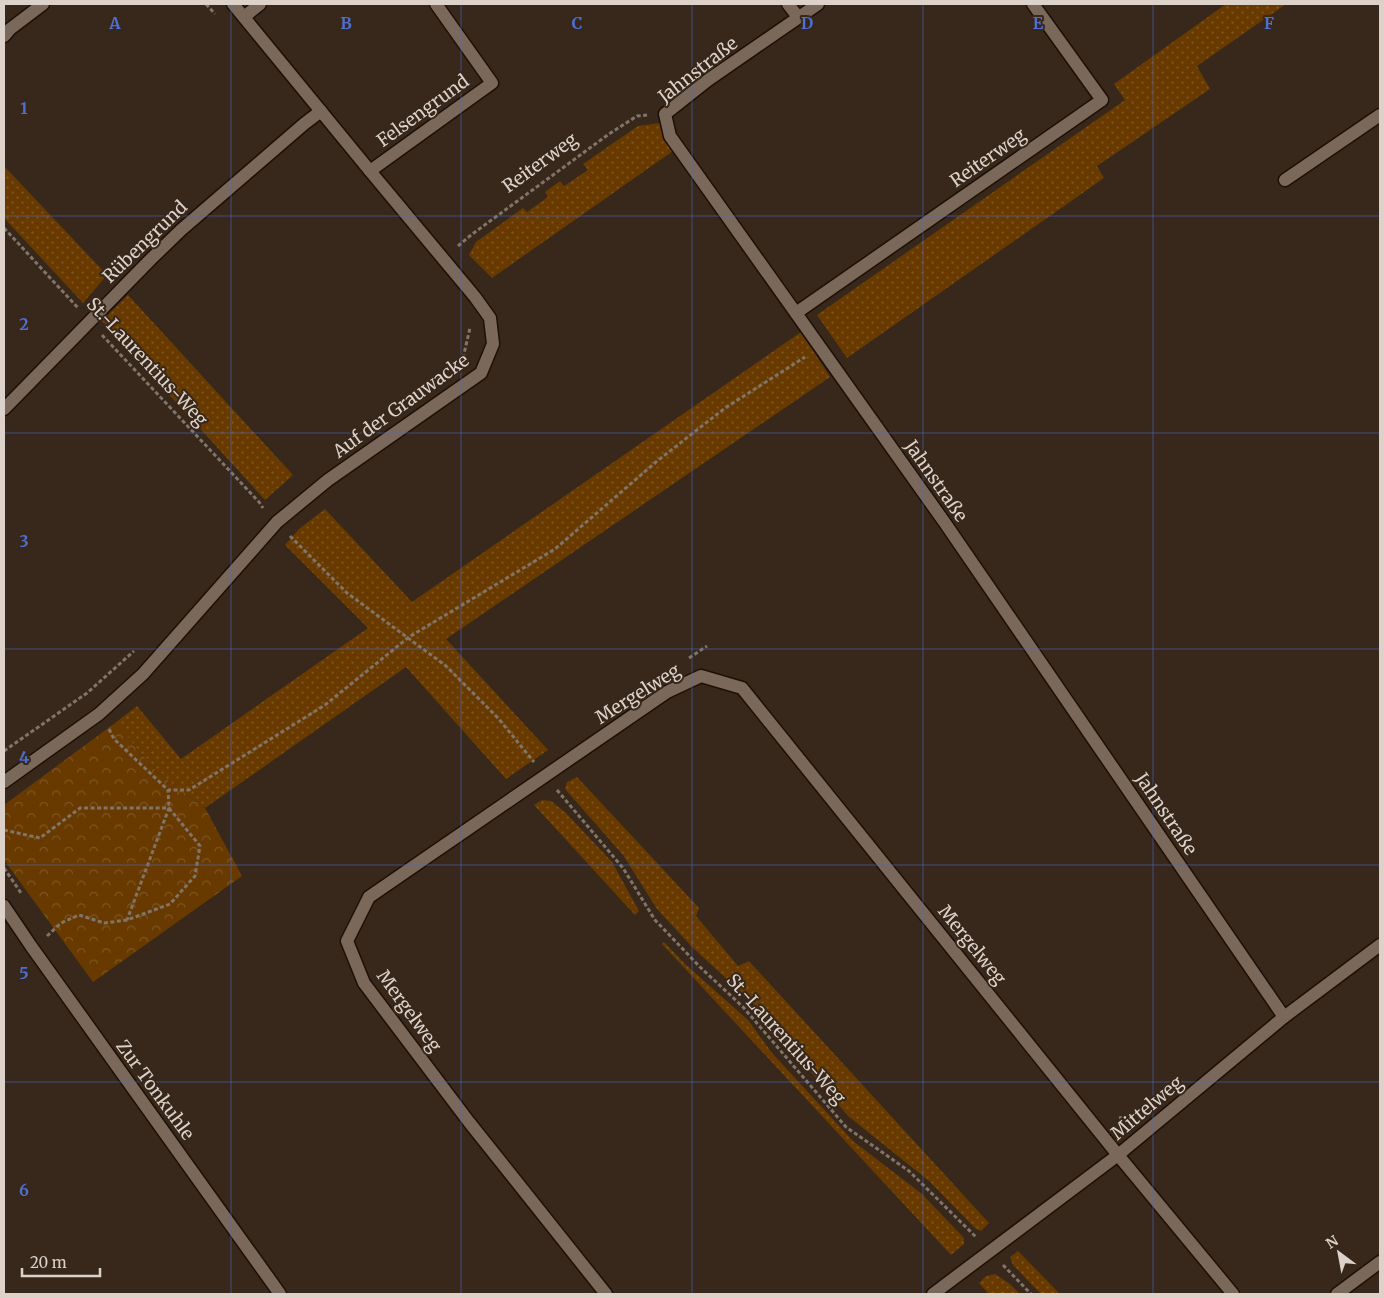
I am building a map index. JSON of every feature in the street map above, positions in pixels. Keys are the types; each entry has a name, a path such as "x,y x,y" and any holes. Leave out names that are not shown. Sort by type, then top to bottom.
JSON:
{"street":[{"path":"4,36 10,29 43,4"},
{"name":"Auf der Grauwacke","path":"4,782 99,714 143,674 277,522 328,480 481,374 493,344 490,318 475,297 233,4"},
{"path":"244,17 260,4"},
{"name":"Felsengrund","path":"370,171 492,82 436,4"},
{"path":"788,4 798,18 818,4"},
{"name":"Reiterweg","path":"796,313 1102,100 1033,4"},
{"name":"Jahnstraße","path":"798,18 708,80 665,114 670,136 945,523 1284,1016"},
{"name":"Rübengrund","path":"4,409 181,230 304,124 321,112"},
{"path":"1285,180 1380,114"},
{"name":"Mergelweg","path":"606,1294 475,1129 364,983 347,941 369,897 667,692 701,676 742,688 1232,1294"},
{"name":"Zur Tonkuhle","path":"4,906 280,1294"},
{"name":"Mittelweg","path":"933,1294 1118,1155 1284,1016 1380,945"},
{"path":"1337,1294 1380,1262"}],"path":[{"name":"Reiterweg","path":"444,259 471,235 609,134 637,116 665,114"},
{"name":"St.-Laurentius-Weg","path":"4,228 266,511"},
{"path":"99,714 114,739 168,790 189,790 326,705 409,637 555,549 656,462 724,408 820,348"},
{"path":"288,534 347,592 446,666 498,718 537,765"},
{"name":"St.-Laurentius-Weg","path":"554,786 623,868 655,920 700,967 743,1007 846,1127 909,1171 980,1242"},
{"path":"128,920 169,808 168,790"},
{"path":"4,830 40,838 80,808 169,808"},
{"path":"31,946 61,924 79,915 104,923 128,920 170,904 195,876 200,846 169,808"},
{"path":"998,1261 1031,1294"}],"green space":[{"path":"1226,4 1286,4 1197,66 1210,89 1097,166 1104,178 847,358 817,315 1125,100 1114,84"},
{"path":"660,123 664,137 673,151 492,278 469,255 476,242 523,208 527,212 548,197 545,192 560,181 564,186 588,170 583,164 638,126"},
{"path":"4,166 107,275 83,303 4,218"},
{"path":"128,295 293,475 265,500 102,321"},
{"path":"801,332 830,377 446,639 548,750 506,779 406,667 205,808 157,772 115,723 137,706 181,759 368,628 285,545 299,529 325,509 412,602"},
{"path":"115,723 157,772 205,808 242,876 93,982 4,860 4,805"},
{"path":"577,777 699,908 696,916 738,966 749,961 989,1223 981,1231 976,1229 929,1181 848,1116 752,1002 693,948 657,909 623,855 565,789 567,782"},
{"path":"542,800 551,801 565,812 612,862 639,911 635,915 534,805"},
{"path":"664,942 684,963 748,1020 772,1053 853,1141 922,1194 964,1238 964,1244 951,1255 662,944"},
{"path":"1018,1251 1060,1294 1041,1294 1013,1265 1010,1257"},
{"path":"995,1274 1010,1284 1020,1294 989,1294 979,1283 986,1276"}]}
